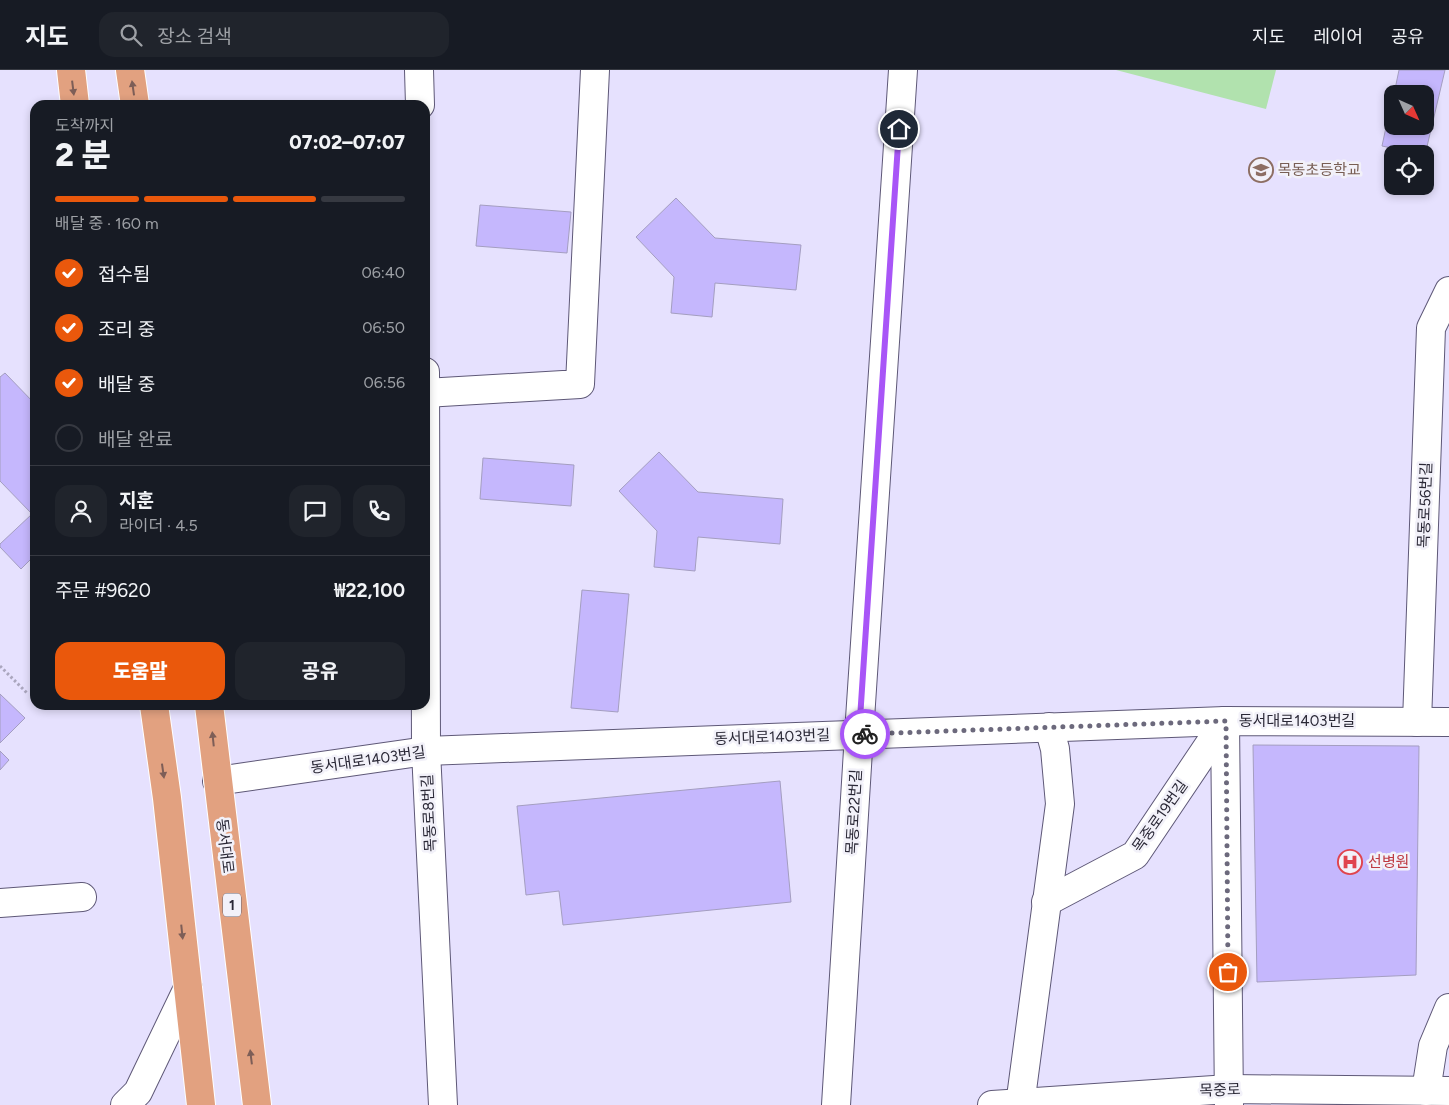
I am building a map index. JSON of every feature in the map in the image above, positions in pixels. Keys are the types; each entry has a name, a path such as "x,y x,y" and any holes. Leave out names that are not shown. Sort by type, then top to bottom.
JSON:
{"main road":[{"path":"71,70 74,100"},
{"path":"130,70 134,100"},
{"path":"155,710 167,798 200,1105"},
{"name":"동서대로","path":"210,710 257,1105"}],"street":[{"path":"419,70 420,100"},
{"path":"430,393 580,384 595,70"},
{"name":"목동로22번길","path":"836,1105 903,70"},
{"name":"목동로56번길","path":"1416,722 1438,465 1432,328 1449,291"},
{"name":"목동로8번길","path":"426,710 426,751 443,1105"},
{"path":"1226,721 1229,1097"},
{"name":"동서대로1403번길","path":"217,781 426,751 1049,726 1226,721 1449,722"},
{"name":"목중로19번길","path":"1046,902 1135,855 1226,721"},
{"path":"1020,1104 1060,804 1055,749 1049,726"},
{"path":"0,903 82,897"},
{"path":"125,1105 138,1092 188,988"},
{"path":"1438,1091 1434,1046 1449,1008"},
{"name":"목중로","path":"992,1105 1438,1091"}],"path":[{"path":"0,666 28,694"}],"green space":[{"path":"1116,70 1276,70 1266,109"}],"building":[{"path":"1399,70 1445,70 1434,117 1434,85 1396,85"},
{"path":"1384,135 1430,135 1427,145 1382,146"},
{"path":"676,198 715,238 801,245 796,290 715,283 712,317 671,313 674,277 636,237"},
{"path":"480,205 571,212 567,253 476,246"},
{"path":"5,373 30,399 30,512 0,481 0,377"},
{"path":"659,452 698,492 783,499 780,544 698,537 695,571 654,567 657,531 619,491"},
{"path":"483,458 574,465 571,506 480,499"},
{"path":"30,516 30,560 21,569 0,547 0,544"},
{"path":"582,590 629,594 618,712 571,708"},
{"path":"0,694 25,718 0,743"},
{"name":"선병원","path":"1253,745 1419,746 1416,975 1257,982"},
{"path":"0,751 9,760 0,770"},
{"path":"780,781 791,902 563,925 559,891 526,895 517,806"}],"way so far":[{"path":"865,734 1226,721 1228,972"}],"place":[{"name":"목동초등학교","path":"1261,170"},
{"name":"선병원","path":"1350,862"}],"route":[{"path":"865,734 859,734 899,129"}]}
